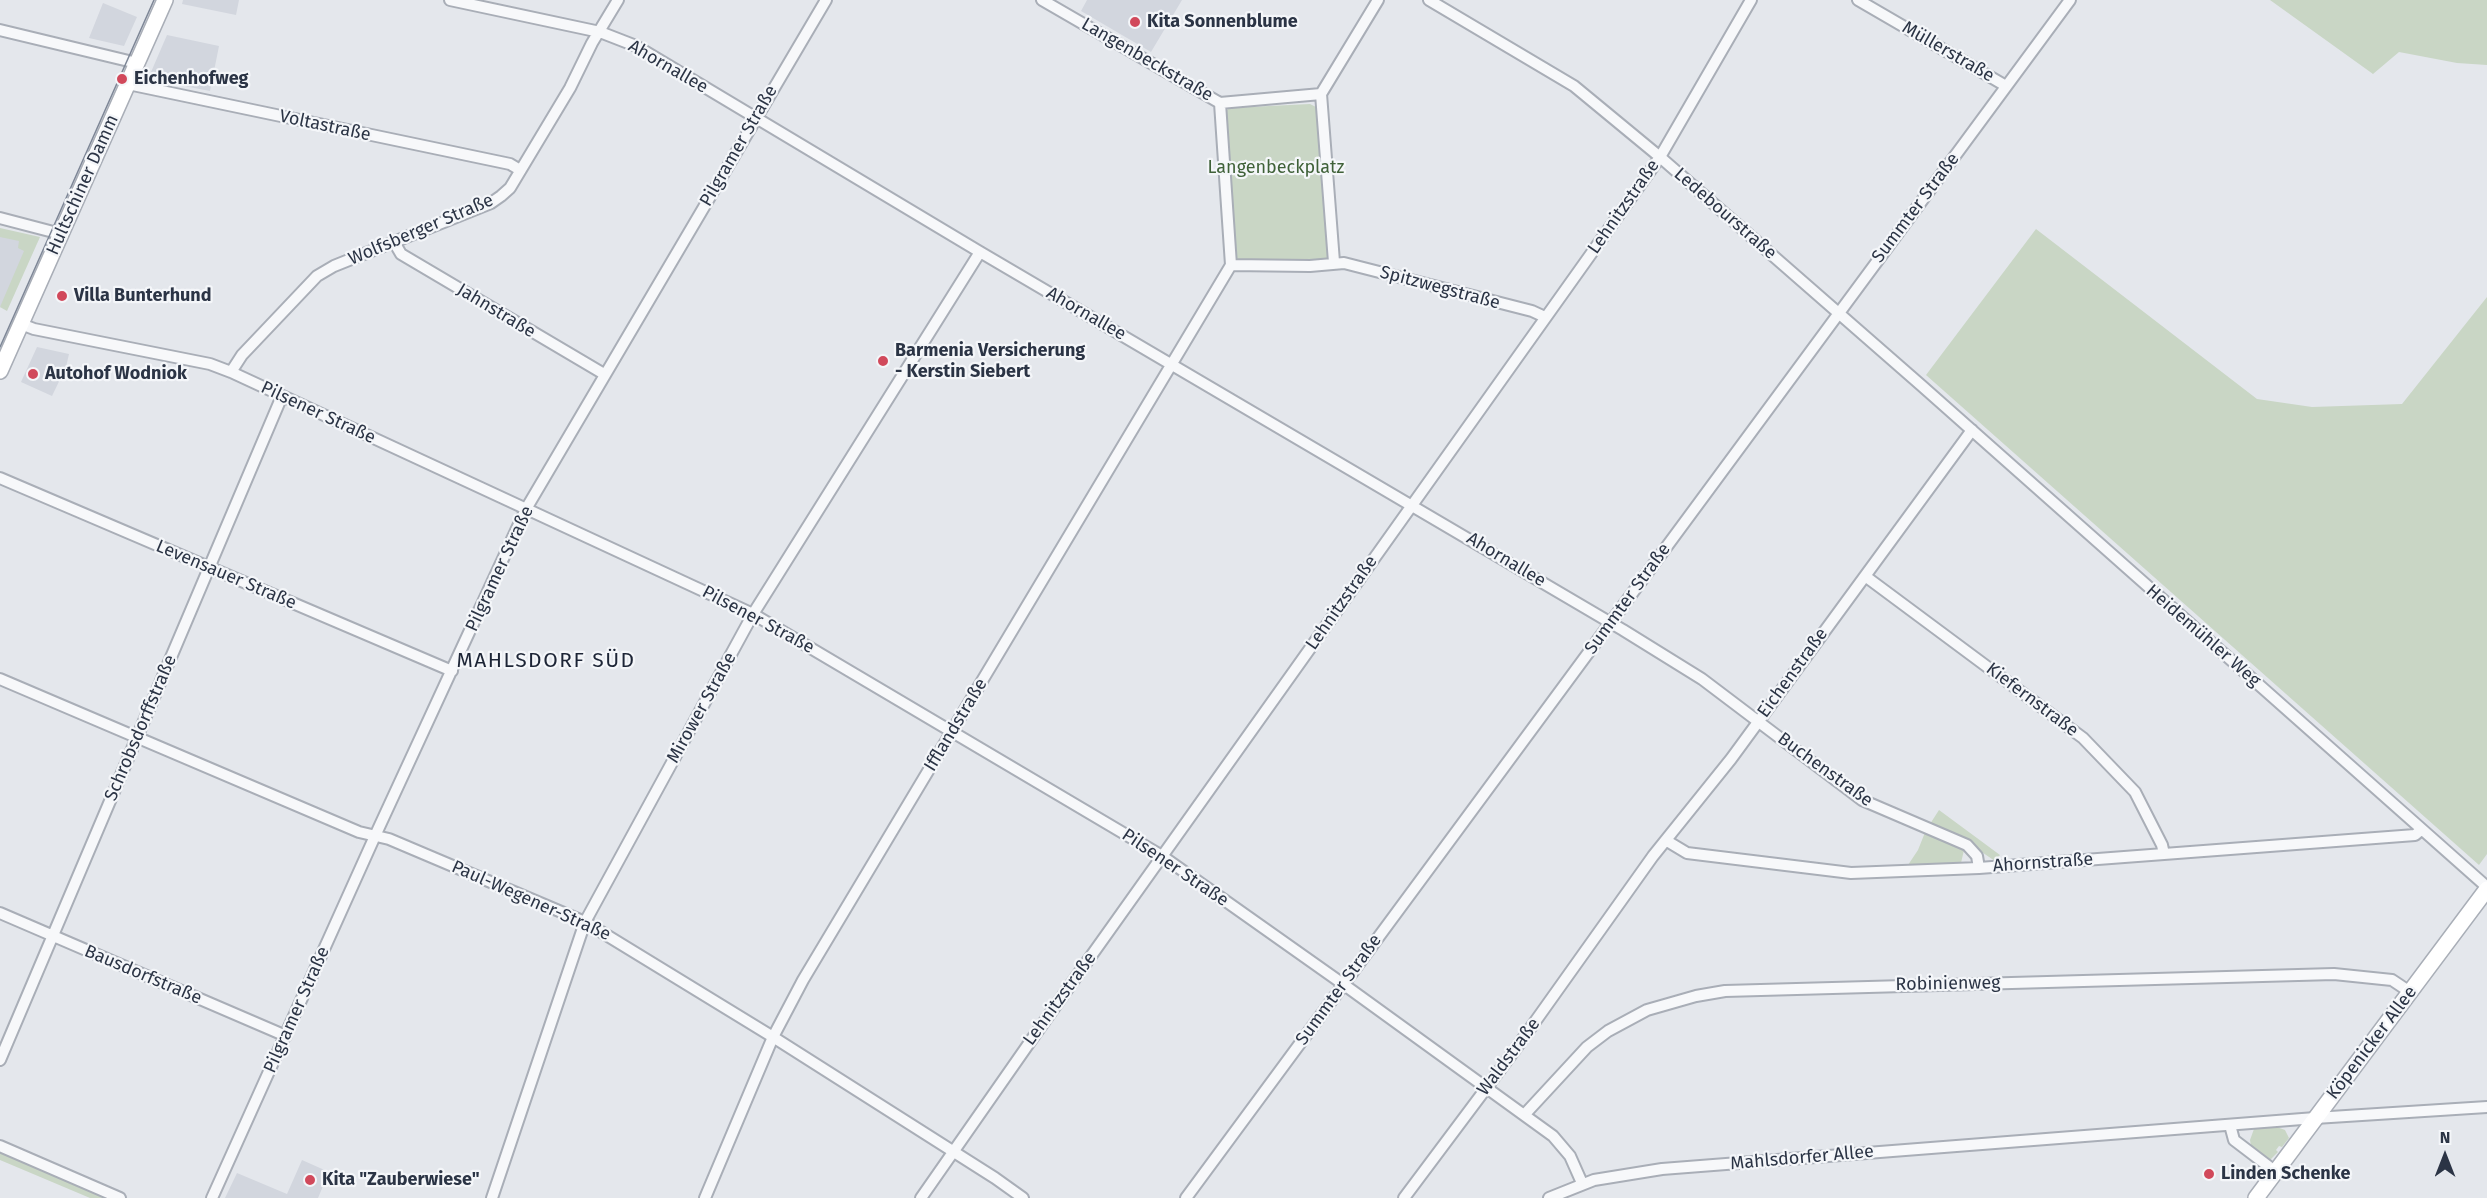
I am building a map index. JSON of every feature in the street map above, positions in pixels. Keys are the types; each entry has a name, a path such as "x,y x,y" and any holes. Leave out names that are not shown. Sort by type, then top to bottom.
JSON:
{"main road":[{"name":"Hultschiner Damm","path":"0,371 165,0"},
{"name":"Köpenicker Allee","path":"2256,1198 2487,888"}],"street":[{"name":"Ahornallee","path":"450,0 600,32 636,46 980,252 1413,504 1702,679"},
{"name":"Wolfsberger Straße","path":"231,372 242,355 317,276 334,266 491,203 510,188 570,88 618,0"},
{"name":"Pilgramer Straße","path":"212,1198 526,509 826,0"},
{"name":"Langenbeckstraße","path":"1042,0 1220,103"},
{"path":"1321,94 1220,103 1231,266 1310,266 1334,262 1321,94 1378,0"},
{"name":"Ledebourstraße","path":"1429,0 1574,86 1920,384"},
{"name":"Lehnitzstraße","path":"921,1198 1659,157 1751,0"},
{"name":"Müllerstraße","path":"1857,0 2006,86"},
{"name":"Summter Straße","path":"1186,1198 2070,0"},
{"path":"0,30 137,63"},
{"name":"Voltastraße","path":"128,84 162,93 510,164 520,170"},
{"path":"0,218 61,234"},
{"name":"Jahnstraße","path":"394,242 401,254 604,374"},
{"name":"Mirower Straße","path":"492,1198 585,922 753,614 980,252"},
{"name":"Spitzwegstraße","path":"1334,262 1434,285 1532,311 1545,317"},
{"name":"Ifflandstraße","path":"705,1198 773,1037 803,980 1231,266"},
{"name":"Pilsener Straße","path":"21,324 34,329 210,364 231,372 753,614 953,730 1162,856 1487,1086"},
{"name":"Heidemühler Weg","path":"1920,384 2487,888"},
{"name":"Schrobsdorffstraße","path":"0,1060 282,396"},
{"name":"Eichenstraße","path":"1611,913 1758,721 1972,430"},
{"name":"Levensauer Straße","path":"0,478 452,670"},
{"name":"Kiefernstraße","path":"1865,576 2083,738 2135,792 2162,845 2164,854"},
{"name":"Paul-Wegener-Straße","path":"0,679 359,832 389,839 585,922 954,1151 1023,1198"},
{"name":"Buchenstraße","path":"1702,679 1862,800 1967,845 1977,856 1979,868"},
{"name":"Ahornstraße","path":"1667,841 1686,853 1851,873 1979,868 2415,835 2421,830"},
{"name":"Bausdorfstraße","path":"0,913 286,1036"},
{"name":"Waldstraße","path":"1404,1198 1611,913"},
{"name":"Robinienweg","path":"1524,1114 1587,1047 1608,1031 1647,1010 1696,996 1725,991 2334,974 2392,980 2410,992"},
{"path":"1487,1086 1553,1136 1564,1149 1582,1183"},
{"name":"Mahlsdorfer Allee","path":"1550,1198 1582,1183 1662,1169 2315,1118 2487,1107"},
{"path":"2230,1125 2234,1140 2276,1172"},
{"path":"0,1146 120,1198"}],"shaded area":[{"path":"183,0 239,0 236,15 182,4"},
{"name":"Kita Sonnenblume","path":"1087,0 1182,0 1151,52 1081,11"},
{"path":"103,3 137,17 124,46 89,38"},
{"path":"167,35 219,46 210,91 148,79"},
{"path":"0,230 39,239 0,308"},
{"path":"37,347 69,354 66,367 52,396 21,382"},
{"name":"Kita \"Zauberwiese\"","path":"302,1160 329,1172 318,1198 225,1198 237,1173 287,1194"}],"green space":[{"path":"2270,0 2487,0 2487,65 2457,63 2399,52 2373,74"},
{"name":"Langenbeckplatz","path":"1310,104 1320,109 1329,257 1319,262 1237,259 1233,255 1224,113 1229,108"},
{"path":"0,228 40,237 7,311 0,307 24,251 18,248 19,241 0,237"},
{"path":"2036,229 2257,399 2312,407 2402,404 2487,297 2487,854 2479,865 1926,375"},
{"path":"1939,810 2000,855 1995,861 1964,840 1930,824"},
{"path":"1926,830 1964,850 1961,863 1906,868 1918,850"},
{"path":"2274,1126 2285,1130 2289,1138 2282,1147 2279,1146 2276,1150 2278,1152 2270,1160 2251,1146 2250,1140 2254,1129"},
{"path":"0,1152 108,1198 90,1198 0,1160"}],"tram line":[{"path":"0,347 154,0"}],"place":[{"name":"Kita Sonnenblume","path":"1135,22"},
{"name":"Eichenhofweg","path":"122,79"},
{"name":"Villa Bunterhund","path":"62,296"},
{"name":"Barmenia Versicherung - Kerstin Siebert","path":"883,361"},
{"name":"Autohof Wodniok","path":"33,374"},
{"name":"Linden Schenke","path":"2209,1174"},
{"name":"Kita \"Zauberwiese\"","path":"310,1180"}],"district":[{"name":"MAHLSDORF SÜD","path":"546,661"}]}
